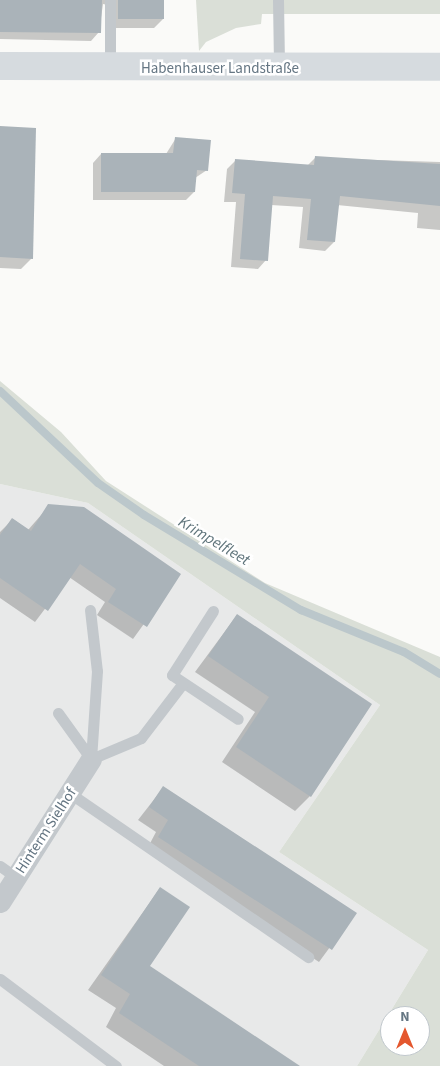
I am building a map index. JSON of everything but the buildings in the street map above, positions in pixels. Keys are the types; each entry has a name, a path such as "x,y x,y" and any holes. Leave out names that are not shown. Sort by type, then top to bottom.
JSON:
{"street":[{"name":"Habenhauser Landstraße","path":"0,66 110,69 440,67"},
{"name":"Hinterm Sielhof","path":"0,902 8,872 71,794 91,759"}],"lane":[{"path":"110,0 110,69"},
{"path":"278,0 279,68"},
{"path":"90,610 97,671 91,759"},
{"path":"213,611 172,675 238,719"},
{"path":"91,759 141,738 183,684"},
{"path":"58,713 91,759"},
{"path":"71,794 308,957"},
{"path":"0,979 116,1066"}],"shaded area":[{"path":"196,0 440,0 440,14 262,14 261,24 236,28 206,42 199,51"},
{"path":"0,381 61,432 106,481 265,583 440,657 440,1066 357,1066 380,1028 380,1056 430,1056 430,1006 394,1006 428,950 279,852 380,705 88,503 0,484"},
{"path":"0,484 88,503 380,705 279,852 428,950 394,1006 380,1006 380,1028 357,1066 0,1066"}],"waterway":[{"name":"Krimpelfleet","path":"0,391 98,483 144,515 301,610 404,652 440,674"}]}
